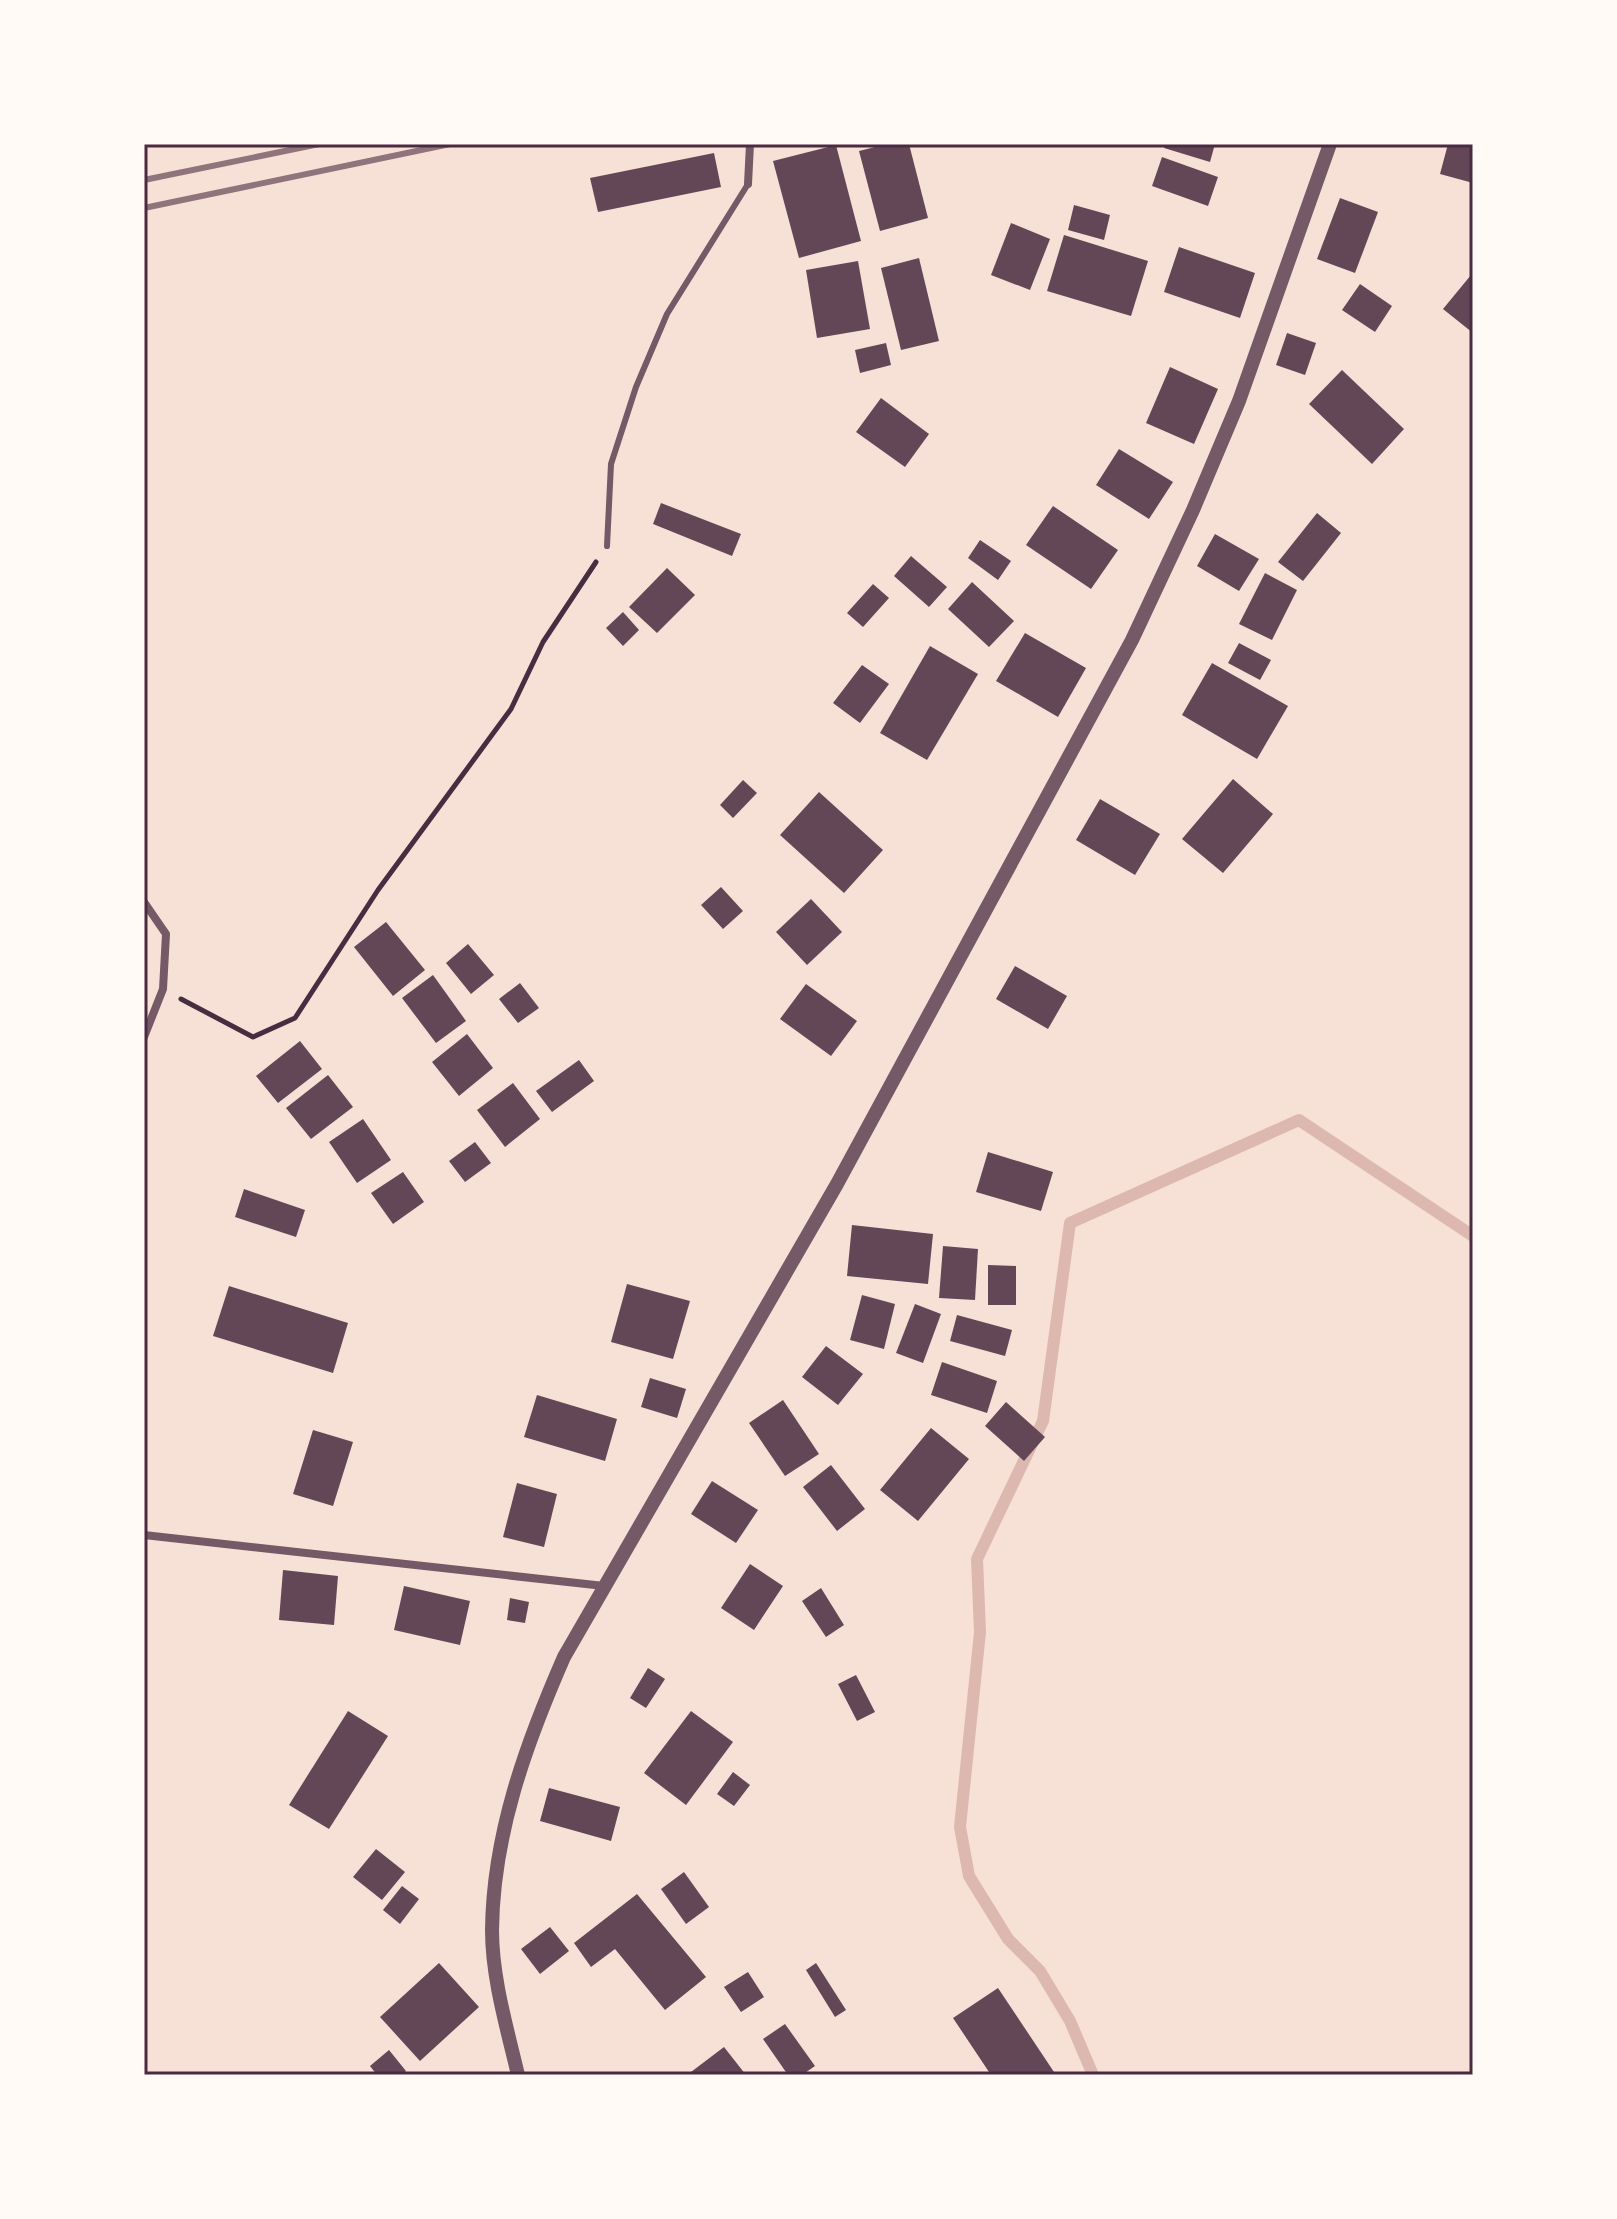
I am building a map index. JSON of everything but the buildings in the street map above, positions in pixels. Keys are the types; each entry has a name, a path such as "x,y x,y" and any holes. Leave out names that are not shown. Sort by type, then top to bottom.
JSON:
{"street":[{"path":"748,184 750,144"},
{"path":"518,2075 501,2003 492,1930 511,1795 532,1730 564,1657 837,1184 1132,640 1193,510 1239,401 1330,144"},
{"path":"144,902 166,934 163,989 144,1037"},
{"path":"144,1535 604,1586"}],"lane":[{"path":"607,546 611,464 636,387 667,314 748,184"}],"path":[{"path":"163,989 253,1037 295,1018 378,890 511,709 543,642 607,546"}],"waterway":[{"path":"1093,2075 1070,2021 1040,1971 1008,1939 969,1876 960,1827 980,1632 977,1559 1043,1421 1070,1223 1299,1120 1473,1236"}],"railway":[{"path":"144,180 319,144"},
{"path":"144,208 450,144"}]}
